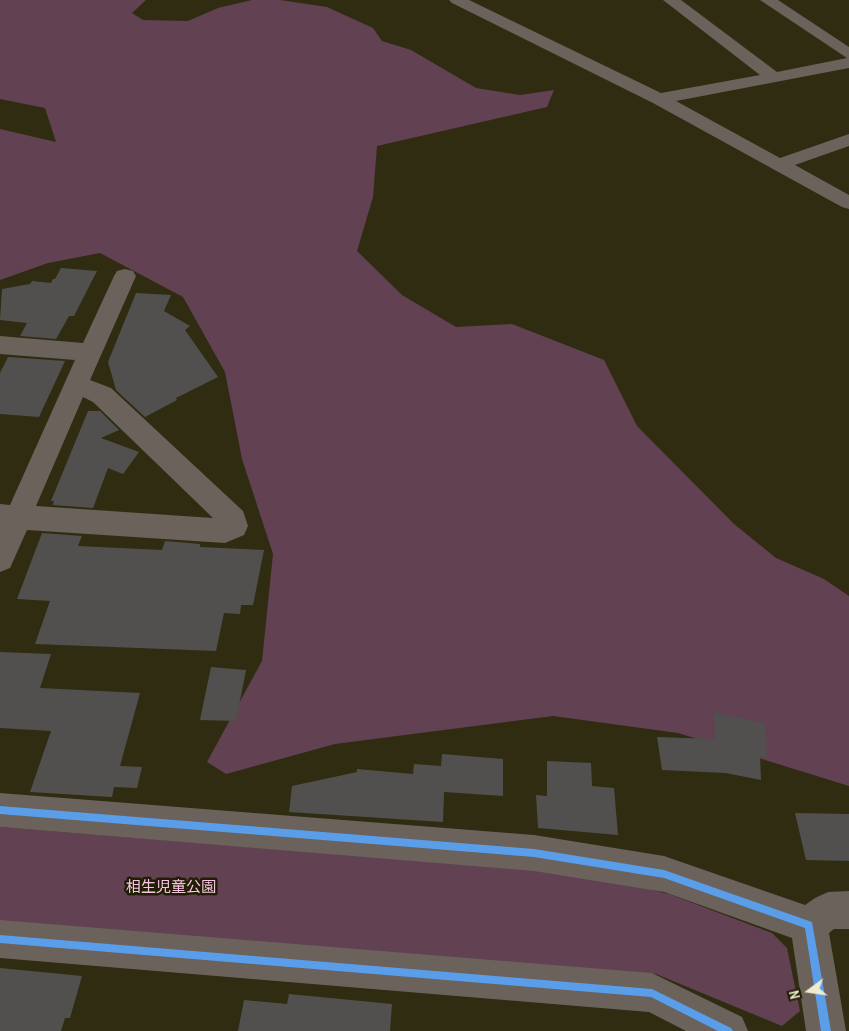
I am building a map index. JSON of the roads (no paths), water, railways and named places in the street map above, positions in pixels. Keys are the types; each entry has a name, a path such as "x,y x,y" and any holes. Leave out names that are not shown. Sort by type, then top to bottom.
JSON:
{"street":[{"path":"457,0 658,99 849,203"},
{"path":"671,0 775,78"},
{"path":"768,0 849,54"},
{"path":"658,99 849,64"},
{"path":"780,164 849,140"},
{"path":"0,559 9,517 75,386 125,276"},
{"path":"0,345 90,352"},
{"path":"9,517 225,531 234,526 233,519 129,423 102,395 75,386"},
{"path":"0,810 534,853 664,874 809,924"},
{"path":"809,924 828,911 849,910"},
{"path":"809,924 826,1031"},
{"path":"0,939 652,993 728,1031"}],"park label":[{"name":"相生児童公園","path":"171,888"}]}
